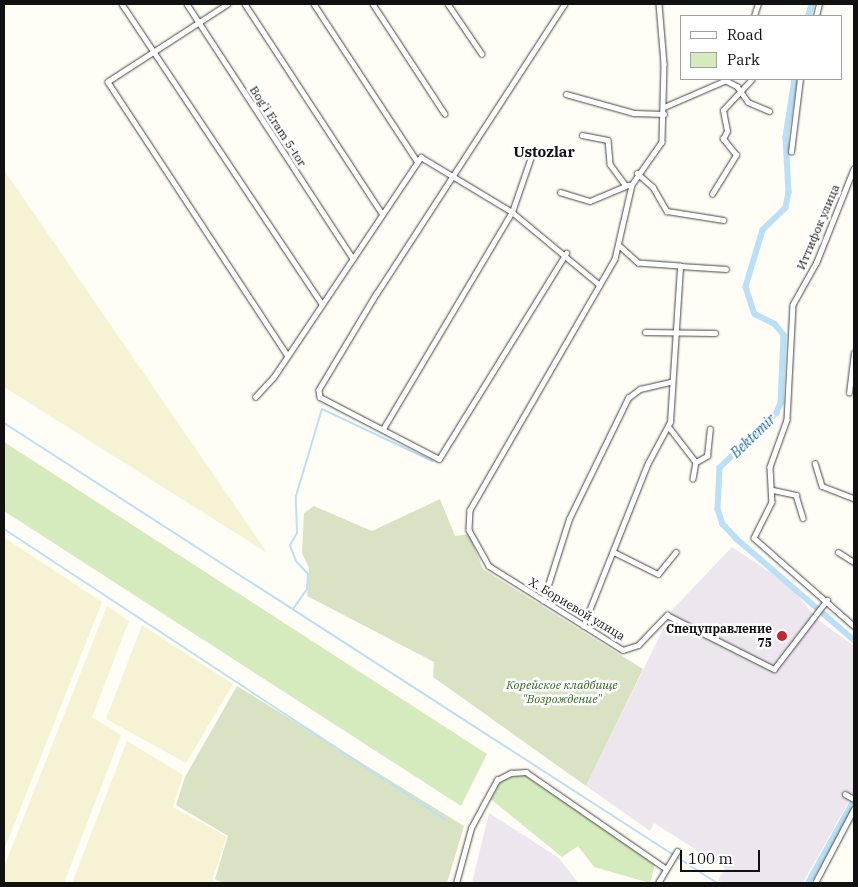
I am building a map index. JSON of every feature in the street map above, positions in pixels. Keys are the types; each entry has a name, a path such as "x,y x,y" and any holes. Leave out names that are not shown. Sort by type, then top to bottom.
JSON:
{"street":[{"path":"122,4 322,304"},
{"name":"Bog'i Eram 5-tor","path":"187,4 353,259"},
{"path":"228,4 108,82 287,355"},
{"path":"245,4 382,213"},
{"path":"314,4 416,159"},
{"path":"373,4 445,114"},
{"path":"449,4 482,54"},
{"path":"565,4 452,178 319,390 322,400 383,428 439,460 566,253"},
{"path":"255,397 287,355 353,259 416,159 420,157 452,178 512,212 566,253 600,285 620,247 632,185 637,173 662,142 664,107 659,4"},
{"path":"664,107 723,80 732,82 740,94 769,111"},
{"path":"712,194 736,154 723,139 727,131 722,114 751,80"},
{"path":"791,152 800,80"},
{"path":"566,94 634,113 664,114"},
{"path":"582,135 608,140 610,164 625,185"},
{"path":"383,428 512,212 533,151"},
{"name":"Иттифок улица","path":"854,169 817,262 793,305 787,420 770,467 773,490 754,541 798,572 854,626"},
{"path":"637,173 653,187 666,211 723,220"},
{"path":"560,192 590,201 625,185 632,185"},
{"path":"620,247 638,263 726,269"},
{"path":"583,626 648,463 669,427 680,266"},
{"name":"Х. Бориевой улица","path":"600,285 467,515 485,562 623,650 638,645 667,615 774,669 827,600"},
{"path":"645,332 675,330 715,333"},
{"path":"850,394 854,353"},
{"path":"543,600 568,519 628,398 640,389 671,382"},
{"path":"669,427 696,462"},
{"path":"692,480 696,462 707,456 710,428"},
{"path":"815,463 822,486 854,498"},
{"path":"773,490 796,495 803,518"},
{"path":"614,552 658,574 676,552"},
{"path":"838,552 854,562"},
{"path":"456,883 471,828 497,780 511,773 526,772 665,868"},
{"path":"845,794 854,799"},
{"path":"816,882 854,809"},
{"path":"658,883 665,868 677,851"}],"shaded area":[{"path":"4,170 267,553 4,387"},
{"path":"5,538 102,602 4,850 4,540"},
{"path":"732,547 789,585 818,620 854,646 854,792 803,883 723,883 718,880 725,868 654,823 650,831 586,786 673,609"},
{"path":"107,606 129,621 92,717 121,735 64,883 4,883 4,867"},
{"path":"142,625 233,684 186,763 106,719"},
{"path":"127,741 183,775 173,807 227,837 212,880 217,883 72,883"},
{"path":"489,813 559,858 578,883 472,883"}],"green space":[{"path":"4,442 487,754 461,806 4,511"},
{"name":"Корейское кладбище \"Возрождение\"","path":"440,499 455,536 469,534 483,569 643,669 586,786 433,677 434,662 307,596 309,568 302,553 304,513 314,506 372,531"},
{"path":"237,686 464,826 447,883 223,883 215,879 228,836 176,805 185,777"},
{"path":"523,774 655,864 650,883 594,867 578,846 562,857 488,797 502,780"}],"waterway":[{"name":"Bektemir","path":"808,15 812,4"},
{"name":"Bektemir","path":"795,80 786,137 789,192 786,208 763,230 746,287 755,314 775,324 784,335 781,403 777,413 720,468 718,509 723,524 737,539 854,640"},
{"path":"293,609 307,589 308,574 296,561 290,545 297,533 296,496 322,409 432,461"},
{"path":"4,423 717,883"},
{"path":"4,529 446,820"},
{"name":"Bektemir","path":"808,883 854,800"}],"place":[{"name":"Спецуправление 75","path":"782,636"}],"district":[{"name":"Ustozlar","path":"544,152"}]}
